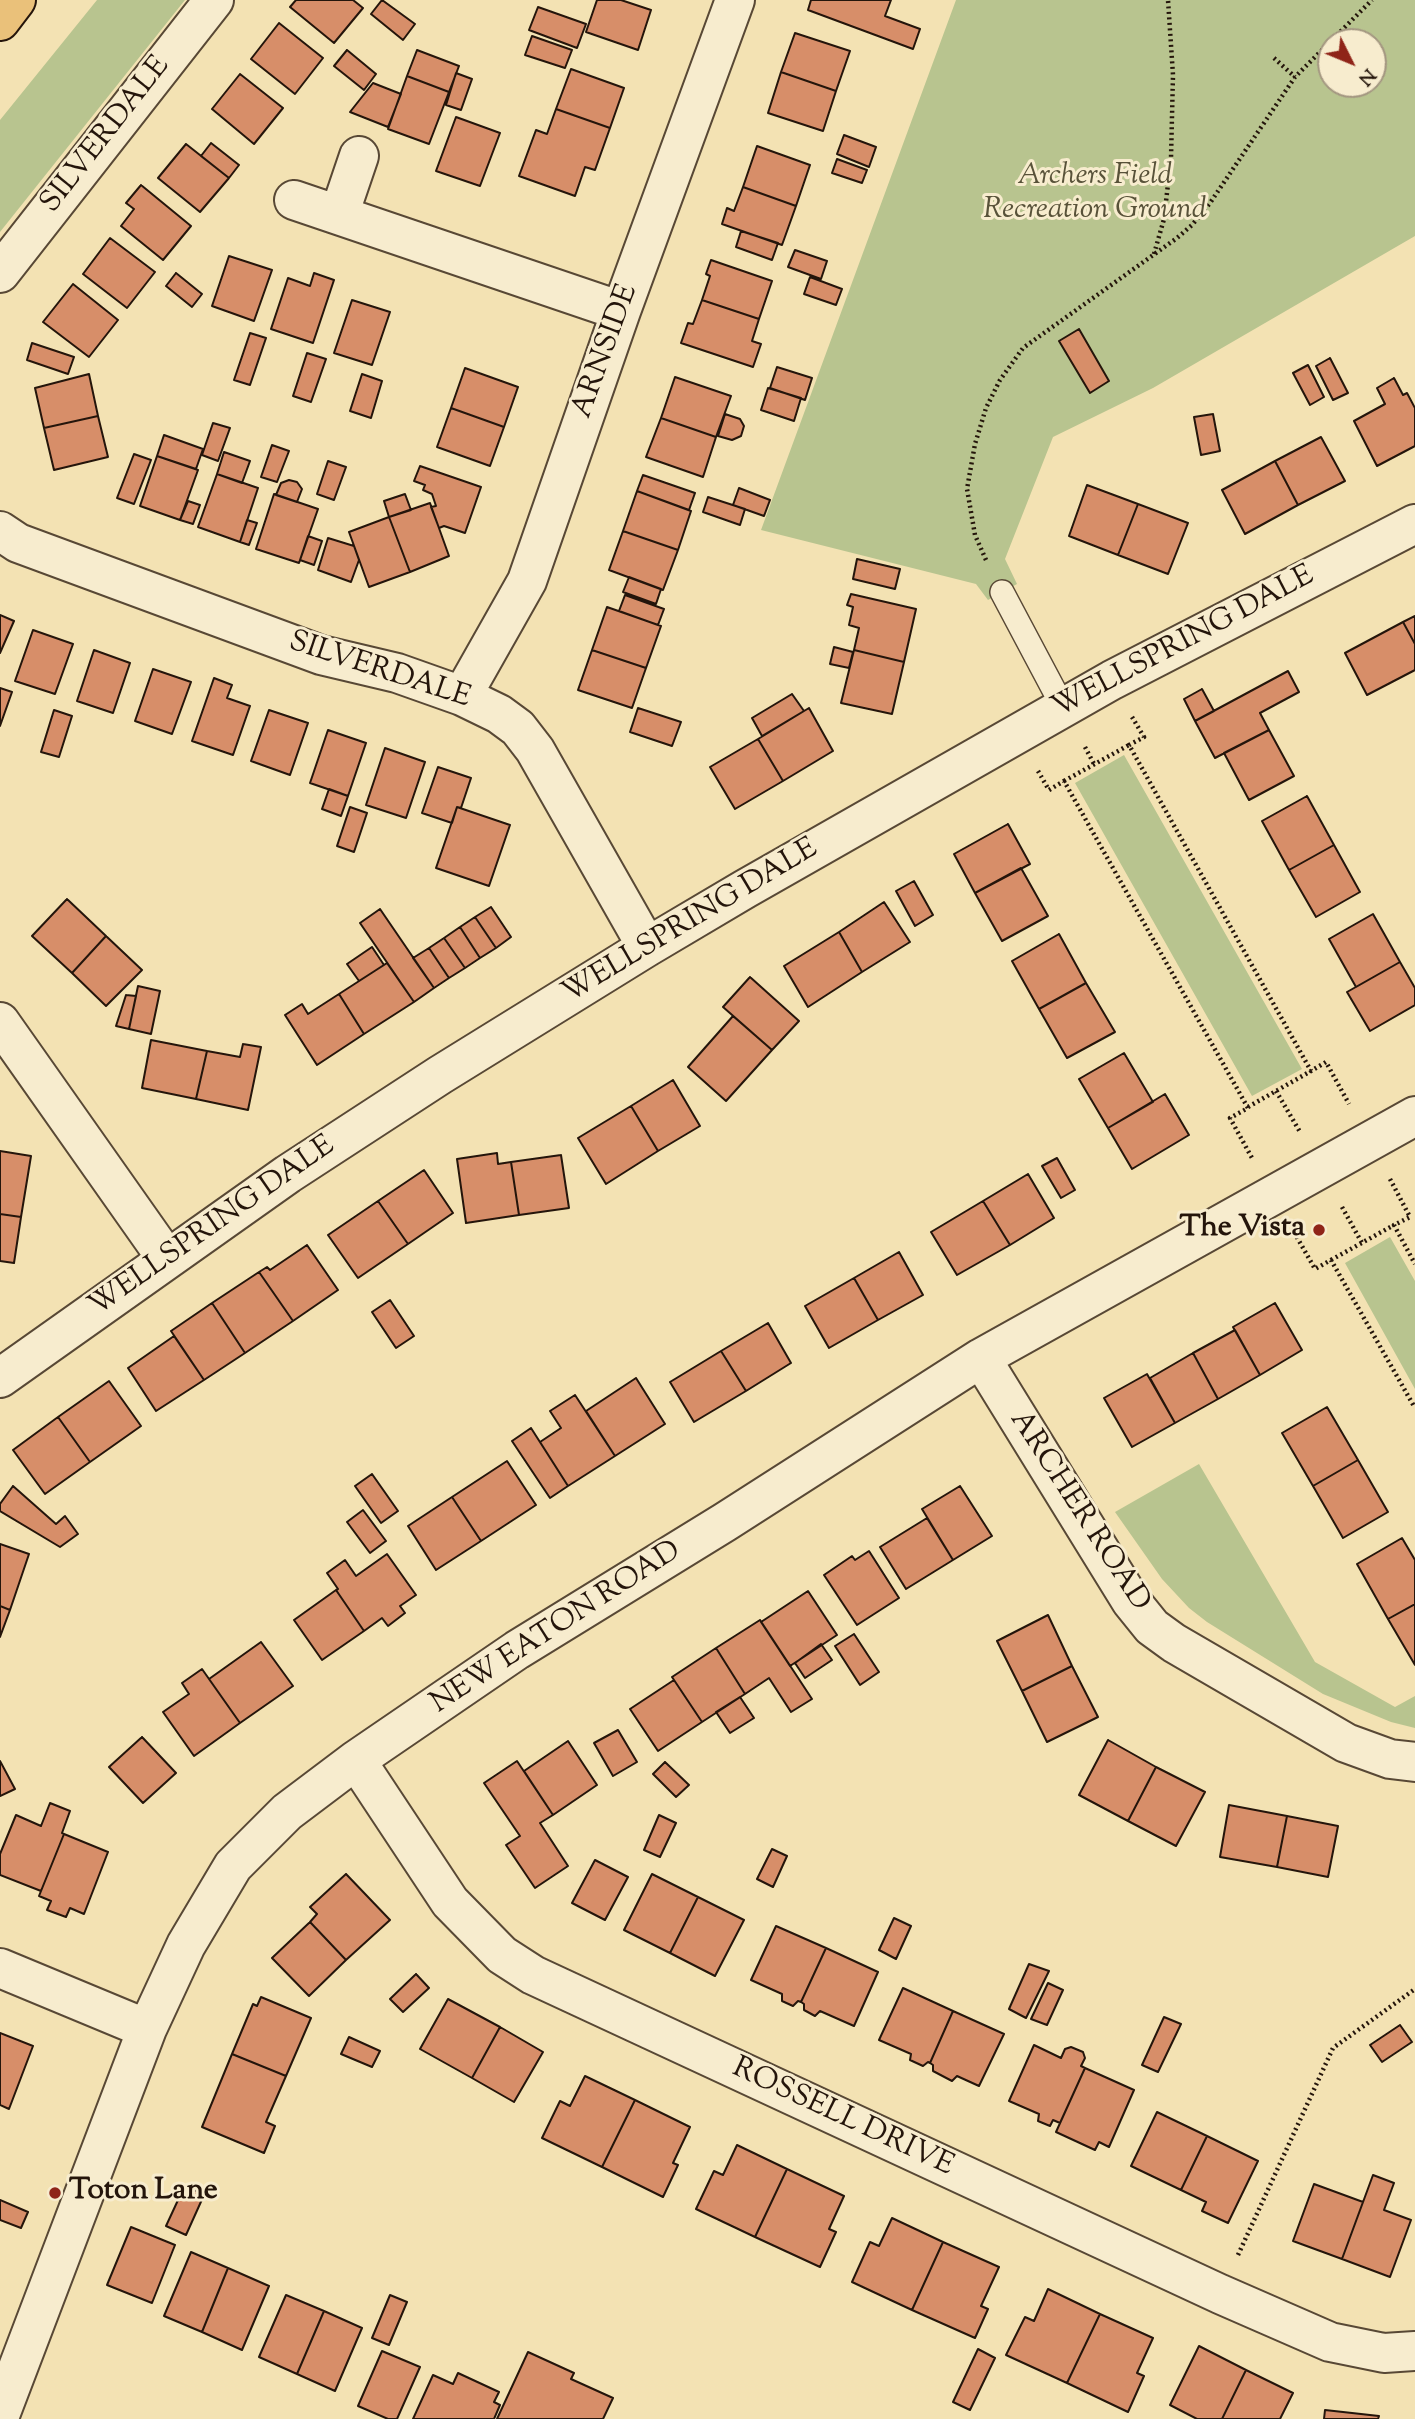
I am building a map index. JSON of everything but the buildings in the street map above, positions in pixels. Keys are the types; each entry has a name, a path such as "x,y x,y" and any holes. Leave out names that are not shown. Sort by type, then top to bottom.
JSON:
{"highway":[{"path":"0,21 16,0"}],"street":[{"name":"SILVERDALE","path":"0,273 214,0"},
{"name":"ARNSIDE","path":"462,696 527,580 621,311 736,0"},
{"path":"339,215 359,156"},
{"path":"294,200 621,311"},
{"name":"WELLSPRING DALE","path":"0,1378 288,1174 440,1074 744,888 1112,680 1415,524"},
{"name":"SILVERDALE","path":"0,531 18,543 321,655 397,673 462,696 499,714 526,736 647,947"},
{"path":"0,1022 167,1259"},
{"name":"NEW EATON ROAD","path":"0,2415 147,2029 186,1945 233,1866 287,1812 356,1760 517,1650 725,1522 981,1358 1415,1116"},
{"name":"ARCHER ROAD","path":"981,1358 1131,1601 1152,1627 1174,1643 1346,1743 1390,1759 1415,1762"},
{"name":"ROSSELL DRIVE","path":"356,1760 450,1902 502,1955 533,1975 1220,2294 1330,2342 1384,2353 1415,2351"},
{"path":"0,1969 147,2029"}],"lane":[{"path":"1002,592 1063,708"}],"path":[{"path":"1154,255 1164,219 1171,158 1173,75 1168,0"},
{"path":"1002,592 975,536 967,489 975,444 986,408 1000,380 1023,348 1192,225 1210,203 1295,77 1372,0"},
{"path":"1274,58 1295,77"},
{"path":"1017,734 1049,790 1144,737 1112,680"},
{"path":"1129,745 1311,1071"},
{"path":"1064,781 1248,1108"},
{"path":"1326,1062 1410,1217 1315,1269 1230,1118 1311,1071 1326,1062"},
{"path":"1394,1225 1415,1264"},
{"path":"1331,1260 1415,1408"},
{"path":"1220,2294 1334,2048 1415,1989"}],"green space":[{"path":"97,0 185,0 0,232 0,120"},
{"name":"Archers Field Recreation Ground","path":"956,0 1415,0 1415,236 1153,388 1053,437 1005,559 1017,584 988,600 976,584 761,530"},
{"path":"1124,755 1302,1069 1252,1096 1075,783"},
{"path":"1390,1237 1415,1281 1415,1389 1345,1263"},
{"path":"1199,1464 1315,1662 1395,1707 1415,1696 1415,1728 1391,1722 1323,1694 1207,1622 1189,1608 1162,1579 1115,1512"}],"place":[{"name":"The Vista","path":"1319,1230"},
{"name":"Toton Lane","path":"55,2193"}]}
